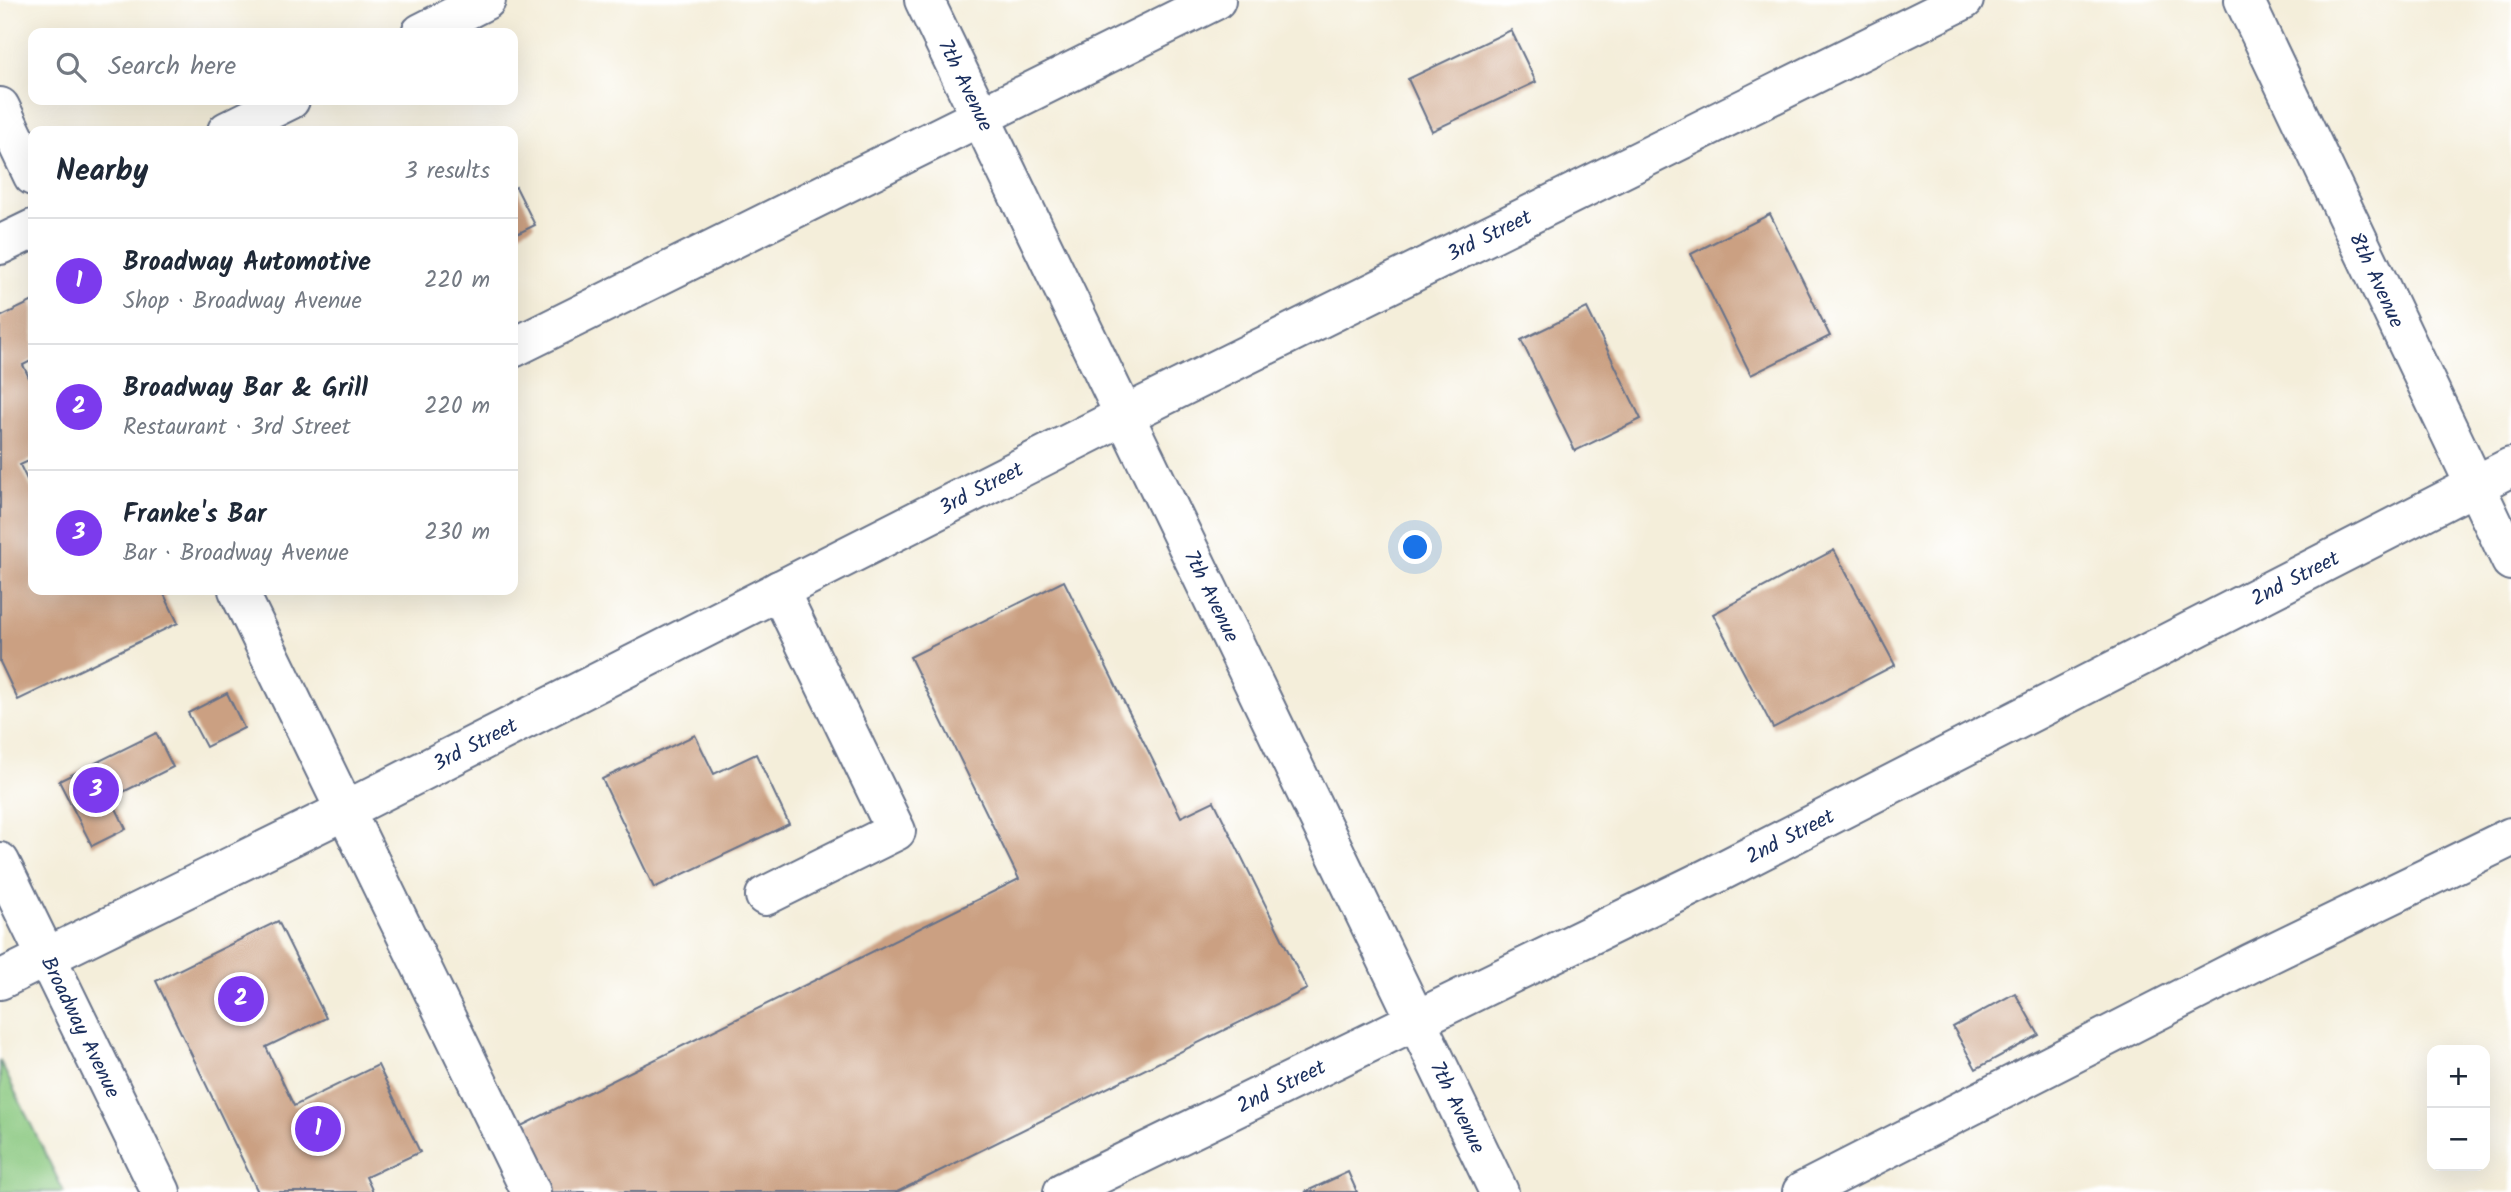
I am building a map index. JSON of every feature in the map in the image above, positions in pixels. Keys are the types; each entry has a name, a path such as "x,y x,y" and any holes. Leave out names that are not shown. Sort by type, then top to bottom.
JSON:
{"street":[{"path":"431,28 486,0"},
{"name":"7th Avenue","path":"925,0 1499,1192"},
{"path":"518,346 1216,0"},
{"name":"3rd Street","path":"0,980 346,810 1125,415 1964,0"},
{"name":"8th Avenue","path":"2244,0 2511,561"},
{"path":"237,126 279,105"},
{"path":"0,107 28,166"},
{"path":"0,245 28,231"},
{"name":"2nd Street","path":"1063,1192 1708,878 2511,467"},
{"path":"765,896 895,831 779,590"},
{"path":"239,595 531,1192"},
{"path":"1802,1192 2250,963 2511,837"},
{"name":"Broadway Avenue","path":"0,862 161,1192"}],"green space":[{"path":"0,1061 64,1192 0,1192"}],"building":[{"path":"1511,30 1536,82 1432,131 1408,79"},
{"path":"518,191 535,225 518,234"},
{"path":"1770,214 1830,336 1751,375 1691,254"},
{"path":"28,303 28,362 23,365 28,376 28,461 20,465 28,482 28,595 164,595 178,623 18,700 0,662 0,317"},
{"path":"1587,308 1641,419 1575,451 1521,340"},
{"path":"1834,550 1895,665 1773,728 1713,614"},
{"path":"1064,581 1181,817 1214,801 1307,989 897,1192 541,1192 511,1131 1019,879 910,657"},
{"path":"227,693 244,728 206,747 188,713"},
{"path":"156,733 173,767 111,798 126,829 92,846 59,781"},
{"path":"695,735 714,774 756,754 789,824 654,888 602,779"},
{"path":"278,921 326,1018 266,1047 294,1106 378,1065 420,1152 366,1177 373,1192 258,1192 156,981"},
{"path":"2015,993 2039,1035 1976,1069 1953,1027"},
{"path":"1348,1172 1357,1192 1305,1192"}],"place":[{"name":"Franke's Bar","path":"96,790"},
{"name":"Broadway Bar & Grill","path":"241,999"},
{"name":"Broadway Automotive","path":"318,1129"}]}
